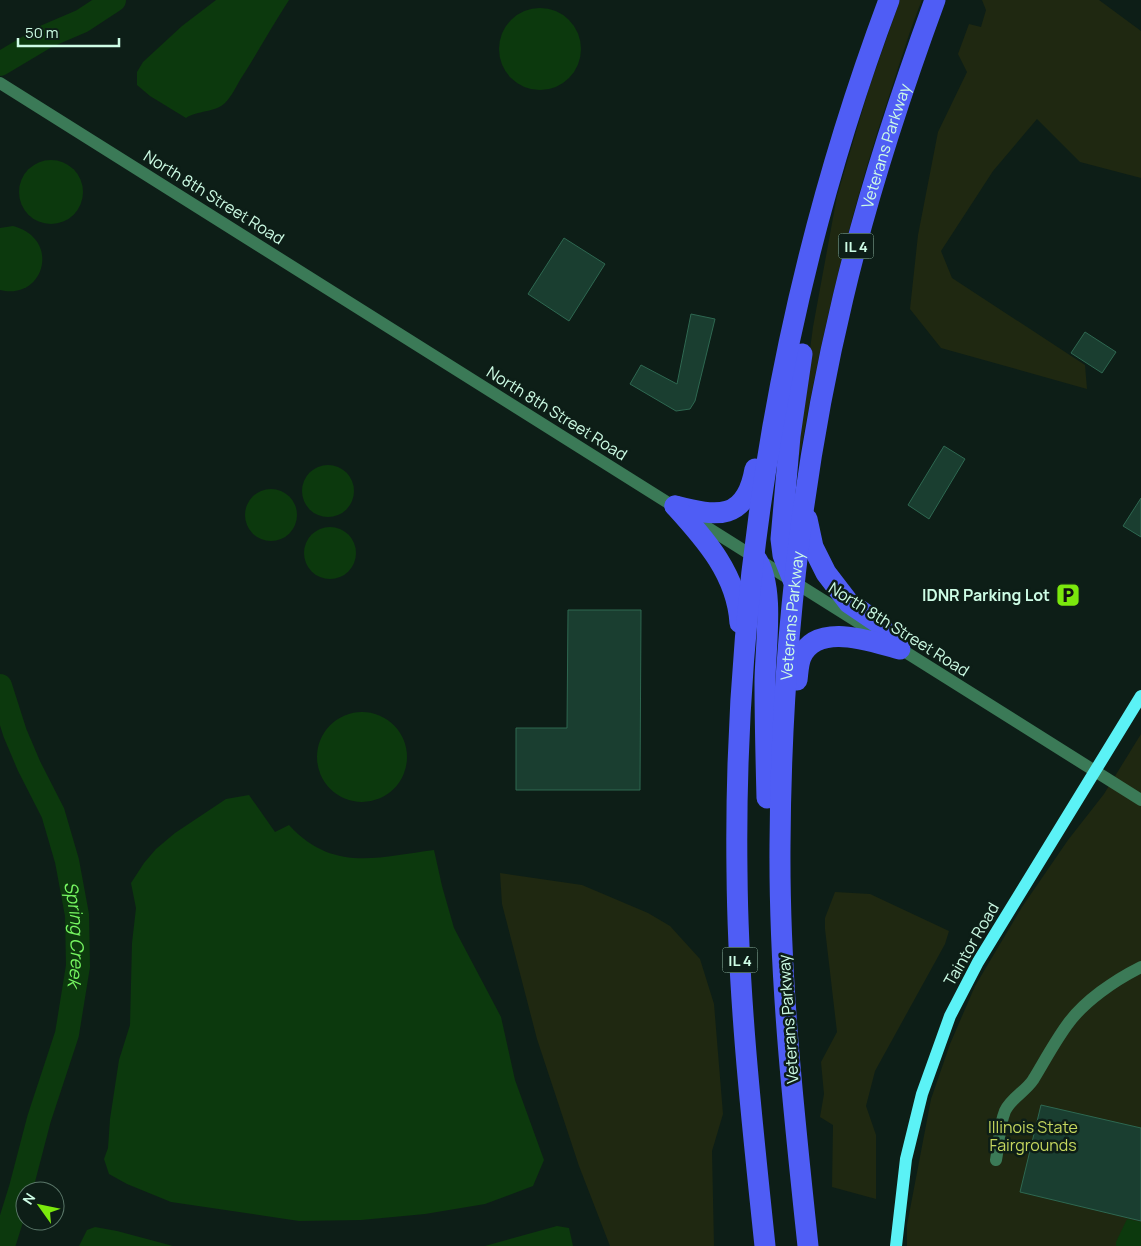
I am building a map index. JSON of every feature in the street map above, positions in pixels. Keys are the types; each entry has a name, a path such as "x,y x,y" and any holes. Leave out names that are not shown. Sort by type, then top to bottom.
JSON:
{"highway":[{"name":"IL 4","path":"764,1246 742,1016 737,874 739,733 754,556 776,413 802,284 838,150 889,0"},
{"name":"Veterans Parkway","path":"808,1246 783,964 780,895 781,770 794,582 804,499 843,298 880,159 900,95 935,0"},
{"path":"794,582 786,565 781,547 781,539 790,436 810,302 802,284"},
{"path":"674,506 703,513 720,513 737,506 749,493 779,342 796,310"},
{"path":"804,499 809,532 826,572 849,603 880,624 895,646"},
{"path":"674,506 705,539 728,576 739,608 744,673"},
{"path":"754,556 764,576 767,602 765,706 768,827 770,869 780,895"},
{"path":"780,849 791,811 796,697 801,656 805,650 820,640 836,636 895,646"}],"main road":[{"name":"Taintor Road","path":"897,1240 908,1150 922,1094 950,1016 978,962 1141,696"}],"street":[{"name":"North 8th Street Road","path":"0,83 1141,800"},
{"path":"996,1160 1001,1125 1006,1110 1014,1098 1032,1082 1050,1049 1068,1023 1118,978 1141,967"}],"green space":[{"path":"900,0 922,0 877,135 850,225 818,362 800,455 796,454 813,327 837,196 869,88"},
{"path":"982,0 1099,0 1141,31 1141,178 1080,162 1037,119 993,171 941,251 952,278 1085,365 1087,389 941,348 910,309 918,235 938,132 967,72 958,54 969,24 981,27 986,10"},
{"name":"Illinois State Fairgrounds","path":"1141,734 1141,1246 907,1246 907,1225 931,1099 950,1044 975,986 1022,907 1068,840 1104,794"},
{"path":"500,873 582,885 648,913 670,926 700,959 714,1004 723,1114 712,1151 714,1246 610,1246 579,1166 537,1039 502,904"},
{"path":"835,892 870,894 949,931 945,944 875,1071 866,1106 876,1135 876,1199 832,1187 833,1125 820,1117 824,1094 821,1062 837,1032 825,929 825,918"}],"shaded area":[{"path":"216,0 289,0 227,101 221,106 186,118 150,96 137,85 137,72 143,62 182,26"},
{"path":"540,8 556,11 569,20 578,33 581,49 578,65 569,78 556,87 540,90 524,87 511,78 502,65 499,49 502,33 511,20 524,11"},
{"path":"51,160 69,165 74,169 78,174 83,192 78,210 74,215 69,219 51,224 33,219 28,215 24,210 19,192 24,174 28,169 33,165"},
{"path":"13,226 28,233 38,243 42,255 41,267 36,278 27,286 15,291 0,290 0,228"},
{"path":"328,465 338,467 346,473 352,481 354,491 352,501 346,509 338,515 328,517 318,515 310,509 304,501 302,491 304,481 310,473 318,467"},
{"path":"271,489 281,491 289,497 295,505 297,515 295,525 289,533 281,539 271,541 261,539 253,533 247,525 245,515 247,505 253,497 261,491"},
{"path":"325,527 335,527 349,534 356,548 356,558 349,572 335,579 325,579 315,575 308,568 304,558 304,548 308,538 315,531"},
{"path":"362,712 379,715 394,725 404,740 407,757 404,774 394,789 379,799 362,802 345,799 330,789 320,774 317,757 320,740 330,725 345,715"},
{"path":"249,795 275,832 289,825 306,840 322,850 339,856 375,858 434,850 454,928 501,1017 515,1080 544,1160 533,1186 485,1204 425,1214 361,1220 299,1221 171,1202 127,1184 109,1174 104,1159 108,1148 110,1119 119,1060 130,1025 132,943 136,908 131,883 156,849 175,833 226,799"},
{"path":"1127,1219 1141,1222 1141,1246 1116,1246 1116,1242"},
{"path":"557,1226 569,1228 573,1246 485,1246"},
{"path":"95,1227 173,1246 79,1246 87,1230"}],"building":[{"path":"564,238 605,264 569,321 528,294"},
{"path":"691,314 715,319 695,401 690,409 676,411 630,384 641,365 677,384"},
{"path":"1085,332 1116,352 1102,373 1071,353"},
{"path":"944,446 965,459 929,519 908,505"},
{"path":"1141,498 1141,537 1123,526"},
{"path":"568,610 641,610 640,790 516,790 516,728 567,728"},
{"path":"1041,1105 1141,1128 1141,1221 1020,1192"}],"waterway":[{"name":"Spring Creek","path":"0,64 47,36 82,21 114,0"},
{"name":"Spring Creek","path":"0,686 15,733 29,766 53,813 67,861 77,915 78,966 67,1034 39,1119 3,1246"}],"place":[{"name":"IDNR Parking Lot","path":"1068,595"}]}
